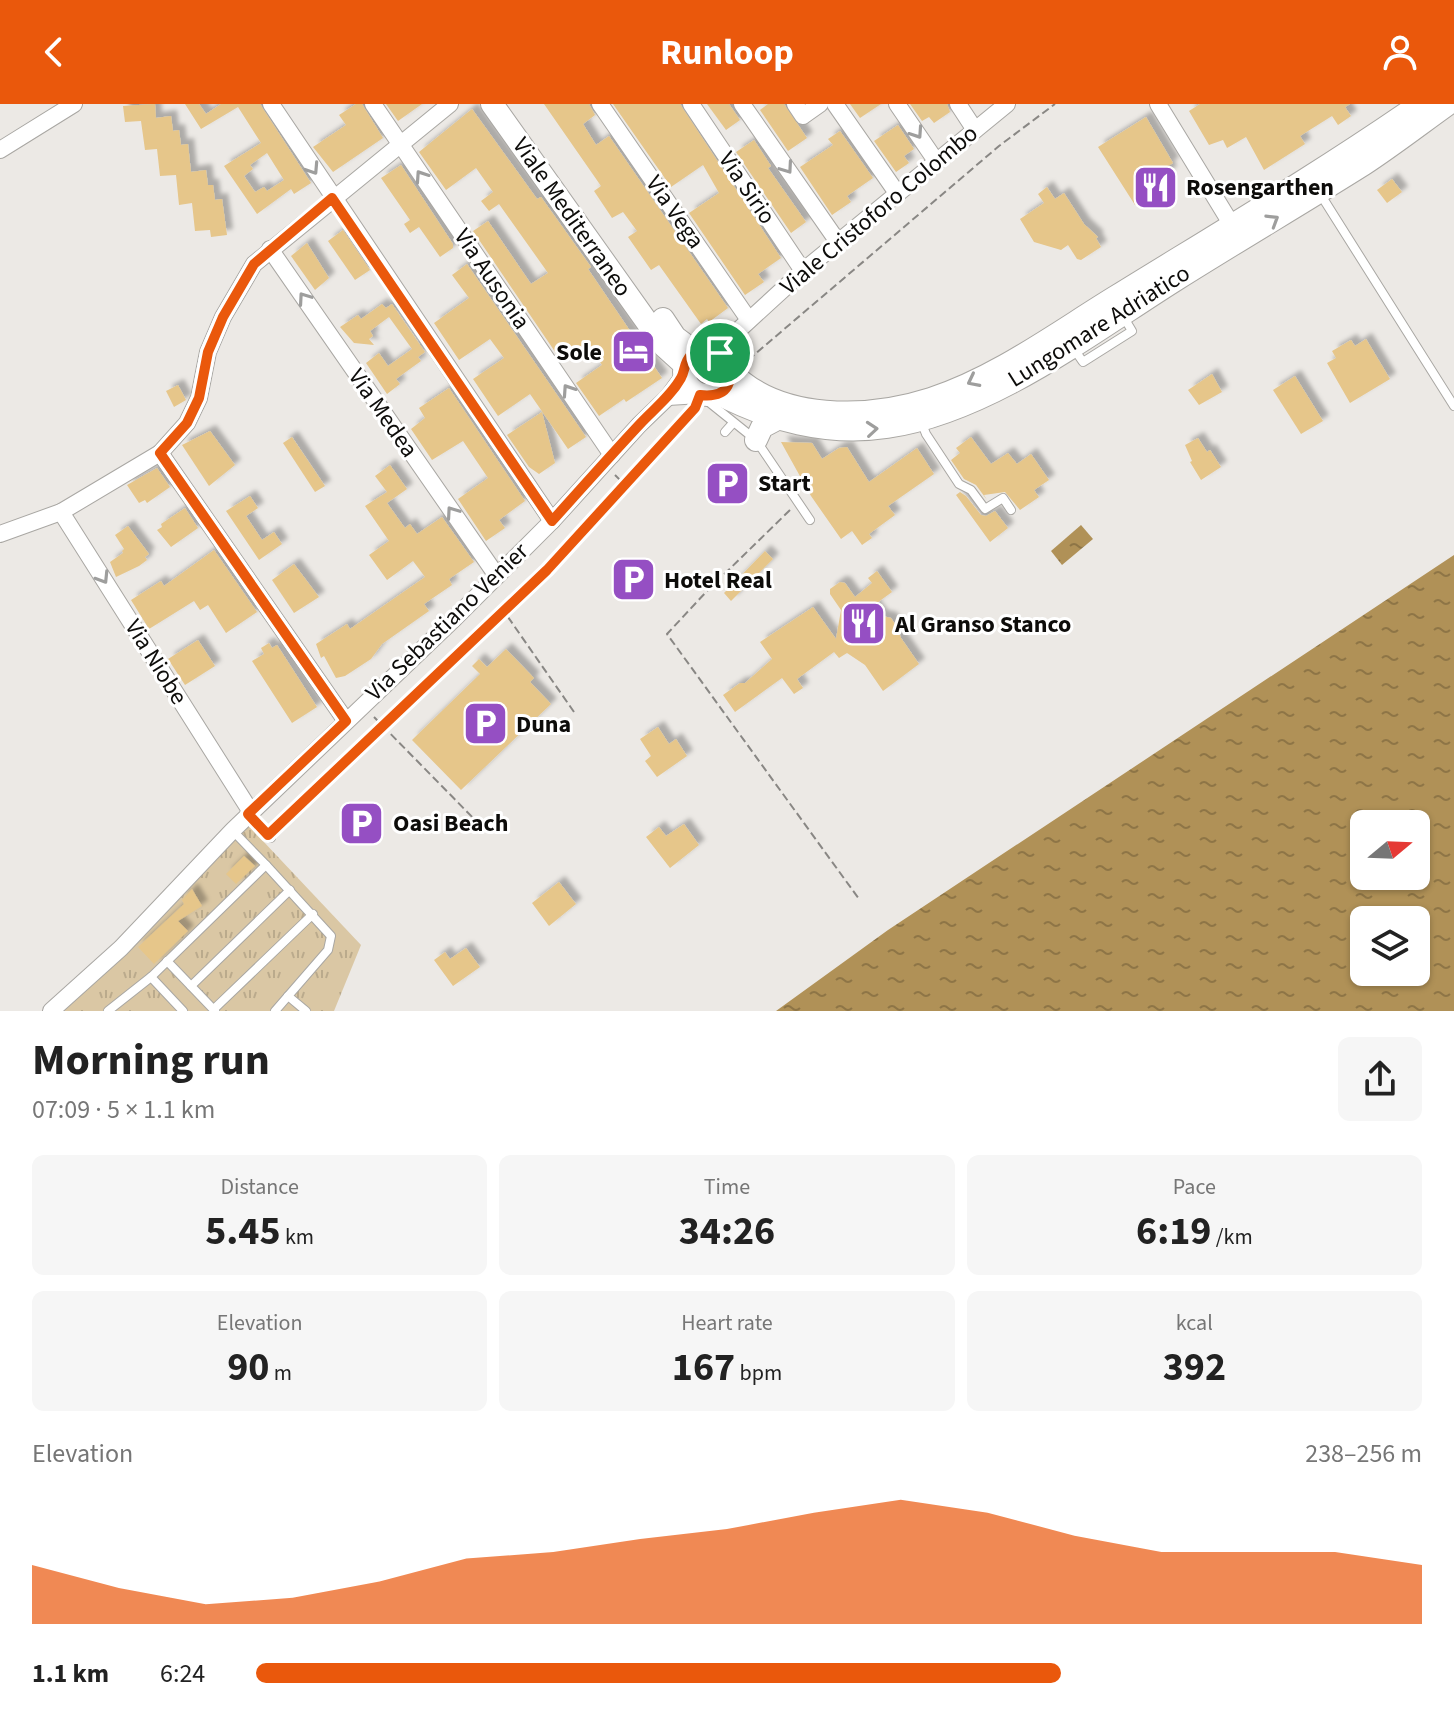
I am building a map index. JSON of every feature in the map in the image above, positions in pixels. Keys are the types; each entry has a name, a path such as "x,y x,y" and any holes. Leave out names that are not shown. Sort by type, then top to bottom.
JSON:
{"street":[{"path":"0,150 74,104"},
{"path":"271,104 552,521"},
{"name":"Via Ausonia","path":"373,104 612,455"},
{"path":"0,534 61,512 160,453 187,423 199,398 208,352 223,317 254,264 450,104"},
{"name":"Viale Mediterraneo","path":"492,104 664,346 688,364"},
{"name":"Viale Mediterraneo","path":"507,104 675,337 688,364"},
{"name":"Via Vega","path":"600,104 749,320"},
{"name":"Via Sirio","path":"691,104 803,271"},
{"path":"742,104 838,242"},
{"path":"795,104 803,116 820,104"},
{"path":"835,104 897,193"},
{"path":"897,104 936,161"},
{"path":"958,104 975,130"},
{"name":"Viale Cristoforo Colombo","path":"725,362 749,320 803,271 1007,104"},
{"path":"1158,104 1236,232"},
{"name":"Lungomare Adriatico","path":"708,394 779,418 819,427 854,430 885,428 921,420 981,397 1121,314 1420,104"},
{"name":"Lungomare Adriatico","path":"725,362 755,390 790,405 820,411 854,413 883,410 931,399 974,381 1236,232 1318,191 1366,162 1448,104"},
{"name":"Via Medea","path":"270,249 497,576"},
{"path":"668,397 708,394 727,384 725,362 707,349 688,364 689,387 708,394"},
{"name":"Via Sebastiano Venier","path":"51,1011 121,948 250,813 552,521 668,397 688,364"},
{"path":"756,440 762,427 779,418"},
{"path":"160,453 346,721"},
{"name":"Via Niobe","path":"61,512 250,813"}],"lane":[{"path":"1318,191 1454,406"},
{"path":"708,394 733,423 756,440 810,520"},
{"path":"921,420 926,434 959,484 971,490 985,509 1003,498 1011,510"},
{"path":"725,432 733,423"},
{"path":"250,813 270,836"},
{"path":"233,830 329,931 331,943 275,1011"},
{"path":"108,1011 151,977 266,865"},
{"path":"191,986 290,890"},
{"path":"167,961 214,1010 313,914"},
{"path":"151,977 183,1011"},
{"path":"288,996 306,1011"}],"path":[{"path":"725,362 740,367 999,146 1055,104"},
{"path":"270,836 547,570 708,394"},
{"path":"615,475 625,485"},
{"path":"796,503 667,634 859,899"},
{"path":"501,607 574,712"},
{"path":"362,705 482,827"}],"green space":[{"path":"247,824 361,945 334,1011 56,1011"}],"water":[{"path":"1081,525 1093,539 1062,565 1051,551"},
{"path":"1454,555 1454,1011 776,1011 888,930"}],"building":[{"path":"155,104 156,118 171,116 173,131 179,130 181,145 188,144 191,172 206,170 215,200 222,199 227,235 211,237 210,230 195,231 192,203 179,205 176,175 160,176 157,149 145,150 141,121 125,122 123,106"},
{"path":"185,104 199,104 206,114 221,104 260,104 311,183 294,194 291,189 257,214 224,166 261,143 238,107 201,129","holes":["267,153 284,180 267,191 264,187 255,192 244,176 253,169 250,165"]},
{"path":"356,104 362,104 383,138 333,172 313,147 346,125 339,115"},
{"path":"386,104 422,104 398,121"},
{"path":"544,104 589,104 595,115 583,124 596,145 609,136 728,308 701,324 659,265 651,270 628,237 637,231 623,212 612,218 594,191 601,186"},
{"path":"613,104 680,104 781,258 758,274 764,282 745,295 689,213 719,193 703,165 671,187"},
{"path":"707,104 729,104 740,120 726,130"},
{"path":"768,104 784,104 807,138 788,151 760,110"},
{"path":"850,104 881,104 860,118"},
{"path":"910,104 947,104 950,112 934,123 929,117 922,121"},
{"path":"1200,104 1350,104 1345,107 1351,116 1338,125 1332,116 1300,136 1305,144 1264,170 1246,137 1227,148 1223,140 1209,145 1189,111"},
{"path":"472,109 591,267 588,269 662,378 599,416 576,383 602,365 588,344 562,362 473,231 488,221 531,284 548,273 499,204 489,211 481,201 493,192 476,168 446,190 419,152"},
{"path":"1146,117 1173,163 1168,166 1171,172 1152,184 1159,196 1150,196 1135,205 1098,147"},
{"path":"898,125 914,149 904,156 909,163 896,172 874,141"},
{"path":"840,131 873,178 847,196 851,202 832,215 800,167 833,145 828,139"},
{"path":"754,140 771,166 768,168 806,222 791,233 736,152"},
{"path":"401,165 453,244 453,248 440,257 419,227 410,233 404,224 410,220 381,178"},
{"path":"1392,179 1402,192 1387,203 1377,190"},
{"path":"1047,187 1055,199 1064,193 1084,224 1098,237 1101,247 1081,260 1068,245 1061,250 1034,242 1020,219 1044,203 1038,194"},
{"path":"343,230 370,270 355,280 328,241"},
{"path":"307,243 329,278 315,290 291,256"},
{"path":"467,264 586,437 568,449 530,394 498,416 473,379 504,358 490,339 459,360 434,323 469,298 452,275"},
{"path":"382,304 386,308 392,304 425,352 418,357 421,361 396,379 400,384 387,394 366,363 379,353 388,366 412,349 389,317 370,331 373,336 369,339 374,345 354,343 340,327 358,315 361,319"},
{"path":"1366,339 1390,379 1350,403 1327,363 1336,358 1332,351 1351,340 1355,346"},
{"path":"1212,374 1222,392 1199,405 1188,390"},
{"path":"1295,376 1323,421 1301,434 1273,390"},
{"path":"178,385 186,400 174,407 166,391"},
{"path":"449,388 525,501 499,520 505,528 486,541 458,499 488,478 463,441 432,460 411,429 425,418 419,408"},
{"path":"542,412 555,463 539,474 529,467 507,435"},
{"path":"210,431 235,465 209,486 182,445"},
{"path":"292,437 325,486 315,492 283,443"},
{"path":"971,437 991,464 1008,453 1017,464 1031,454 1049,480 1034,490 1039,497 1020,510 1005,492 984,495 987,500 976,485 964,479 951,460 960,453 956,448"},
{"path":"1198,438 1221,467 1201,480 1190,462 1185,445"},
{"path":"781,442 812,443 822,459 839,448 847,447 869,482 917,448 934,474 888,506 895,515 869,534 872,538 862,545 852,531 841,539 811,496"},
{"path":"390,465 407,489 387,503 405,528 410,524 417,534 442,517 474,562 449,579 452,585 424,604 429,611 382,644 371,659 345,676 336,678 324,656 321,658 316,644 347,624 350,629 425,577 413,561 387,580 369,555 389,541 365,506 387,492 375,476"},
{"path":"157,468 170,487 147,503 145,500 139,503 127,485"},
{"path":"960,492 981,515 995,511 1008,528 990,542 956,495"},
{"path":"250,496 258,508 246,516 262,540 274,532 282,544 259,560 226,511"},
{"path":"185,508 198,528 171,547 157,530"},
{"path":"128,526 149,554 139,566 116,577 110,562 124,549 115,535"},
{"path":"214,550 257,612 226,633 208,605 200,610 194,601 149,629 131,600 161,581 164,586"},
{"path":"765,551 773,559 731,601 724,593"},
{"path":"294,564 319,597 294,613 272,580"},
{"path":"877,571 892,592 874,605 882,616 891,618 919,664 883,691 865,665 847,653 839,658 834,652 797,679 803,688 794,694 782,678 735,712 723,695 745,683 772,659 760,642 813,607 836,639 841,610 830,589 840,582 845,583 855,597 872,583 868,578"},
{"path":"198,640 215,666 185,685 168,659"},
{"path":"269,643 272,648 277,645 317,707 292,723 252,661 264,654 261,648"},
{"name":"Duna","path":"506,649 534,678 530,682 551,704 461,790 412,740 480,674 472,666 479,659 487,667"},
{"path":"658,727 669,744 676,739 687,756 657,777 645,761 651,756 640,739"},
{"path":"684,824 699,845 670,868 646,837 659,827 666,836"},
{"path":"244,856 255,866 236,884 226,874"},
{"path":"559,882 576,904 549,926 532,903"},
{"path":"192,889 202,906 178,921 188,931 154,964 138,947 184,904 182,900"},
{"path":"466,948 480,967 453,986 434,960 445,952 450,959"}],"place":[{"name":"Rosengarthen","path":"1155,187"},
{"name":"Sole","path":"633,352"},
{"name":"Start","path":"727,483"},
{"name":"Hotel Real","path":"633,580"},
{"name":"Al Granso Stanco","path":"864,624"},
{"name":"Duna","path":"485,724"},
{"name":"Oasi Beach","path":"362,823"}],"route":[{"path":"332,198 552,521 668,397 684,375 691,355 701,349 720,353 729,364 730,371 730,378 723,390 700,395 695,408 547,570 268,835 248,814 346,721 160,453 187,423 199,398 208,352 223,317 254,264 332,198"}]}
